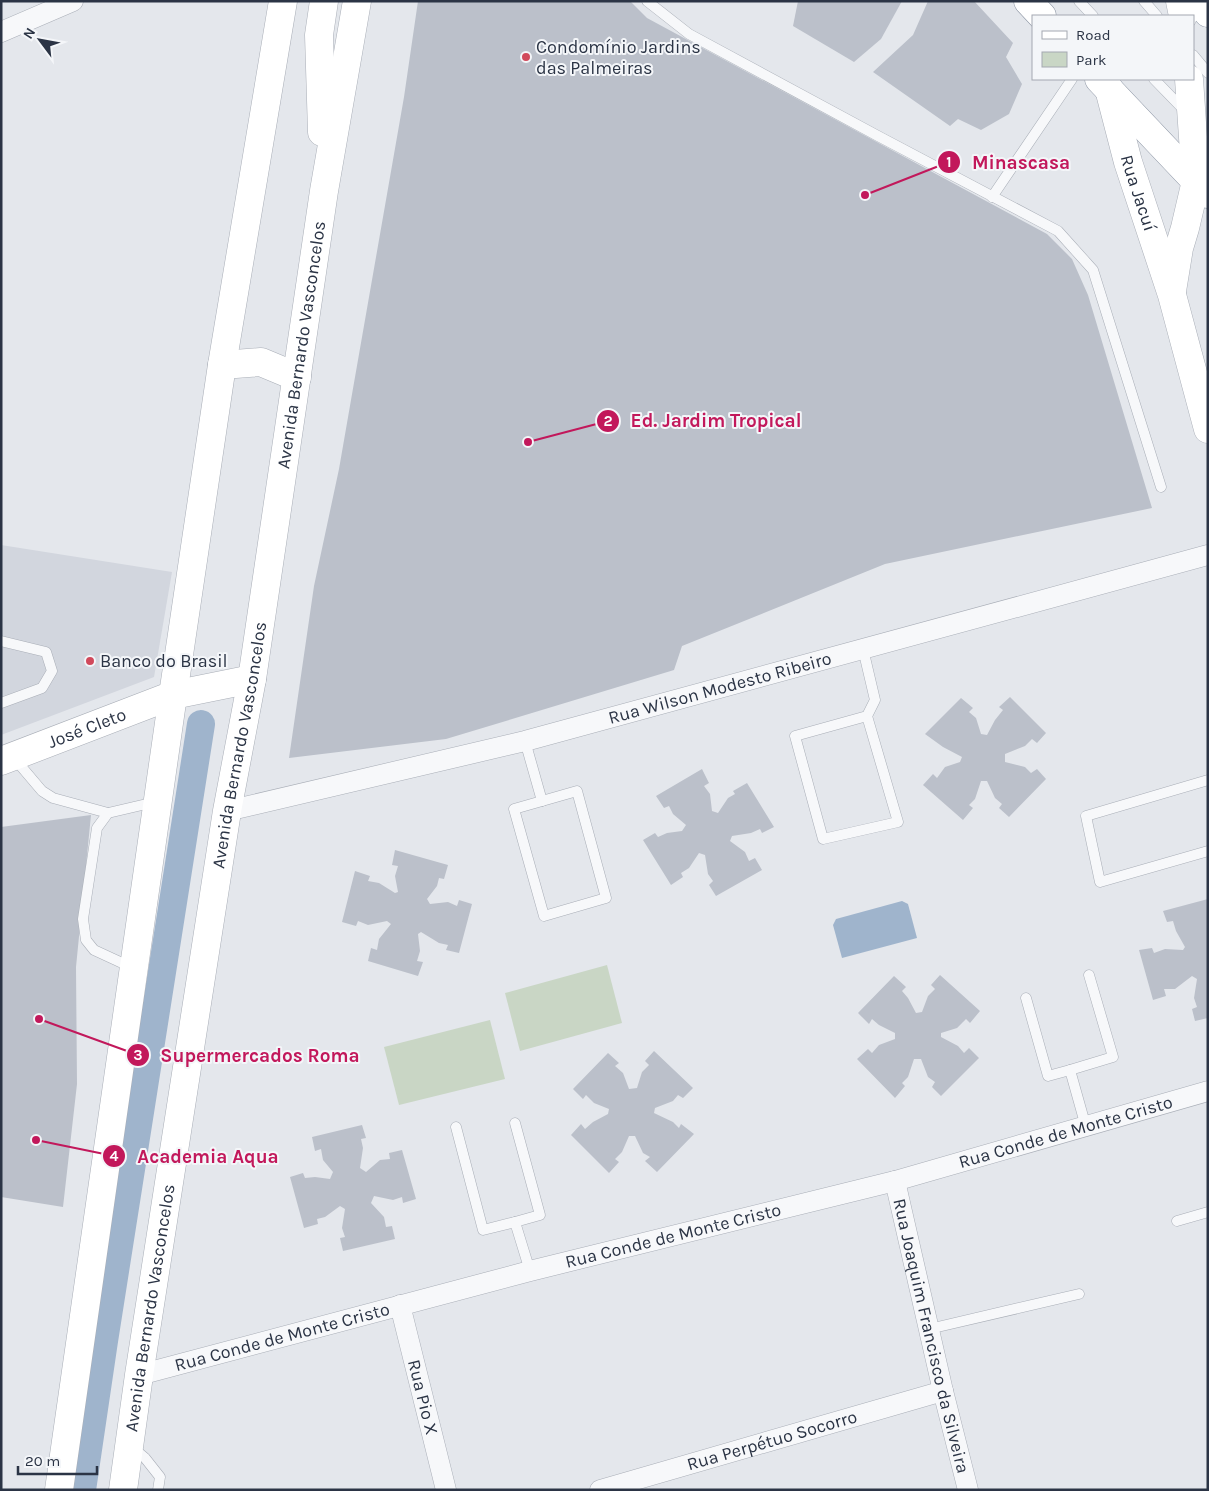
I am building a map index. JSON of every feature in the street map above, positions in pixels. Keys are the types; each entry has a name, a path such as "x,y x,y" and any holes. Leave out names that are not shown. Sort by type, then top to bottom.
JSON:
{"main road":[{"path":"59,1490 222,365 283,1"},
{"path":"324,1 319,35 324,191"},
{"name":"Avenida Bernardo Vasconcelos","path":"123,1490 139,1375 227,811 252,679 324,191 357,1"},
{"path":"1028,1 1041,15"},
{"path":"1180,1 1183,15"},
{"path":"1197,1 1208,13"},
{"name":"Rua Jacuí","path":"1172,295 1179,248 1204,181 1189,80"},
{"path":"1104,84 1204,181"},
{"name":"Rua Jacuí","path":"1104,84 1172,295 1208,429"},
{"path":"222,365 261,362 297,377"},
{"name":"José Cleto","path":"7,759 173,695 252,679"}],"street":[{"path":"1,32 73,1"},
{"name":"Rua Wilson Modesto Ribeiro","path":"227,811 525,742 1208,555"},
{"name":"Rua Conde de Monte Cristo","path":"139,1375 530,1271 895,1182 1208,1091"},
{"name":"Rua Joaquim Francisco da Silveira","path":"895,1182 968,1490"},
{"name":"Rua Pio X","path":"400,1305 446,1490"},
{"name":"Rua Perpétuo Socorro","path":"600,1490 943,1391"}],"lane":[{"path":"648,1 689,34 1058,231 1093,270 1161,486"},
{"path":"1079,1 1092,15"},
{"path":"1144,1 1156,15"},
{"path":"1194,56 1208,73"},
{"path":"992,197 1071,80"},
{"path":"1155,80 1196,124"},
{"path":"1,641 46,652 52,671 42,688 1,703"},
{"path":"863,650 875,700 867,716 898,822 823,839 795,736 867,716"},
{"path":"525,742 542,801"},
{"path":"7,759 53,798 108,813 158,802"},
{"path":"1208,780 1086,816 1100,882 1208,851"},
{"path":"576,791 606,898 544,916 514,809 542,801 576,791"},
{"path":"108,813 97,828 83,919 86,940 94,950 134,968"},
{"path":"1026,998 1048,1076 1112,1057 1089,974"},
{"path":"1070,1070 1086,1127"},
{"path":"456,1127 483,1230 540,1215 515,1122"},
{"path":"1177,1221 1208,1212"},
{"path":"515,1222 530,1271"},
{"path":"929,1330 1079,1294"},
{"path":"129,1445 146,1458 160,1477 158,1490"}],"shaded area":[{"path":"1,545 172,572 154,677 1,735"}],"green space":[{"path":"607,965 622,1023 520,1051 505,993"},
{"path":"490,1020 505,1079 399,1105 384,1047"}],"water":[{"path":"902,901 908,904 917,938 842,958 833,925 836,919"}],"building":[{"path":"418,1 630,1 647,18 1047,234 1072,259 1088,295 1152,508 885,564 682,646 674,670 446,739 289,758 314,586 339,469 404,97"},
{"path":"798,1 902,1 881,39 854,62 793,26"},
{"path":"928,1 974,1 1013,43 1006,57 1022,84 1009,114 981,130 958,119 950,126 873,72 913,35"},
{"path":"1010,697 1046,733 1037,743 1032,739 1025,746 1005,754 1005,762 1025,767 1031,773 1037,769 1046,779 1009,817 999,808 1002,804 995,798 987,781 981,781 975,799 969,805 973,808 963,820 923,785 933,774 937,778 945,767 960,762 962,757 943,747 925,734 961,698 973,708 969,712 976,718 981,734 987,735 1003,710 999,707"},
{"path":"702,769 709,783 704,786 710,794 712,811 718,813 728,798 735,794 733,791 747,783 774,827 762,833 760,829 751,833 732,836 730,841 745,852 749,861 755,858 762,870 716,896 709,885 713,881 708,874 705,855 699,853 689,868 681,873 683,877 671,885 643,840 655,833 658,837 667,833 682,831 686,825 673,814 669,806 664,808 656,796"},
{"path":"91,815 76,967 77,1084 63,1207 1,1197 1,827"},
{"path":"395,850 448,865 444,879 439,878 437,886 427,899 430,904 448,902 457,906 459,900 472,904 459,953 446,950 448,945 439,943 421,932 418,934 420,951 417,961 423,962 418,976 368,961 371,948 377,950 379,939 391,924 387,921 368,925 358,921 356,926 342,922 355,871 370,876 368,881 379,883 395,893 398,892 395,876 398,866 392,865"},
{"path":"1208,899 1208,1018 1195,1021 1192,1009 1197,1007 1194,998 1197,979 1192,976 1175,989 1164,989 1166,996 1153,1000 1139,950 1152,948 1154,953 1165,949 1183,950 1185,947 1173,921 1167,922 1163,911"},
{"path":"940,975 980,1011 970,1023 966,1019 957,1028 941,1033 941,1037 958,1046 964,1053 969,1048 979,1058 941,1096 932,1087 935,1082 928,1077 921,1059 914,1059 908,1077 902,1083 905,1086 895,1098 857,1059 868,1049 872,1053 879,1045 895,1039 895,1033 872,1019 869,1024 858,1013 894,976 906,987 902,991 916,1013 922,1012 928,996 935,989 931,985"},
{"path":"654,1051 693,1088 683,1098 678,1095 673,1101 655,1108 654,1113 673,1122 679,1128 681,1124 694,1134 657,1172 645,1161 650,1157 643,1153 635,1136 629,1136 622,1152 615,1159 619,1162 609,1173 571,1135 581,1124 585,1129 608,1114 609,1109 594,1103 586,1095 583,1099 573,1089 608,1053 619,1063 615,1066 623,1073 629,1089 637,1088 642,1072 649,1065 645,1061"},
{"path":"362,1125 366,1138 361,1139 363,1148 360,1168 366,1172 380,1160 390,1159 389,1153 402,1150 416,1199 403,1203 402,1197 393,1200 374,1196 371,1203 384,1217 386,1227 392,1226 395,1239 343,1251 340,1238 345,1237 342,1228 345,1209 340,1206 325,1217 317,1219 318,1224 304,1228 290,1177 303,1173 305,1178 330,1179 333,1172 323,1160 321,1149 315,1151 312,1137"}],"waterway":[{"path":"82,1490 201,724"}],"place":[{"name":"Condomínio Jardins das Palmeiras","path":"526,57"},
{"name":"Minascasa","path":"865,195"},
{"name":"Ed. Jardim Tropical","path":"528,442"},
{"name":"Banco do Brasil","path":"90,661"},
{"name":"Supermercados Roma","path":"39,1019"},
{"name":"Academia Aqua","path":"36,1140"}]}
